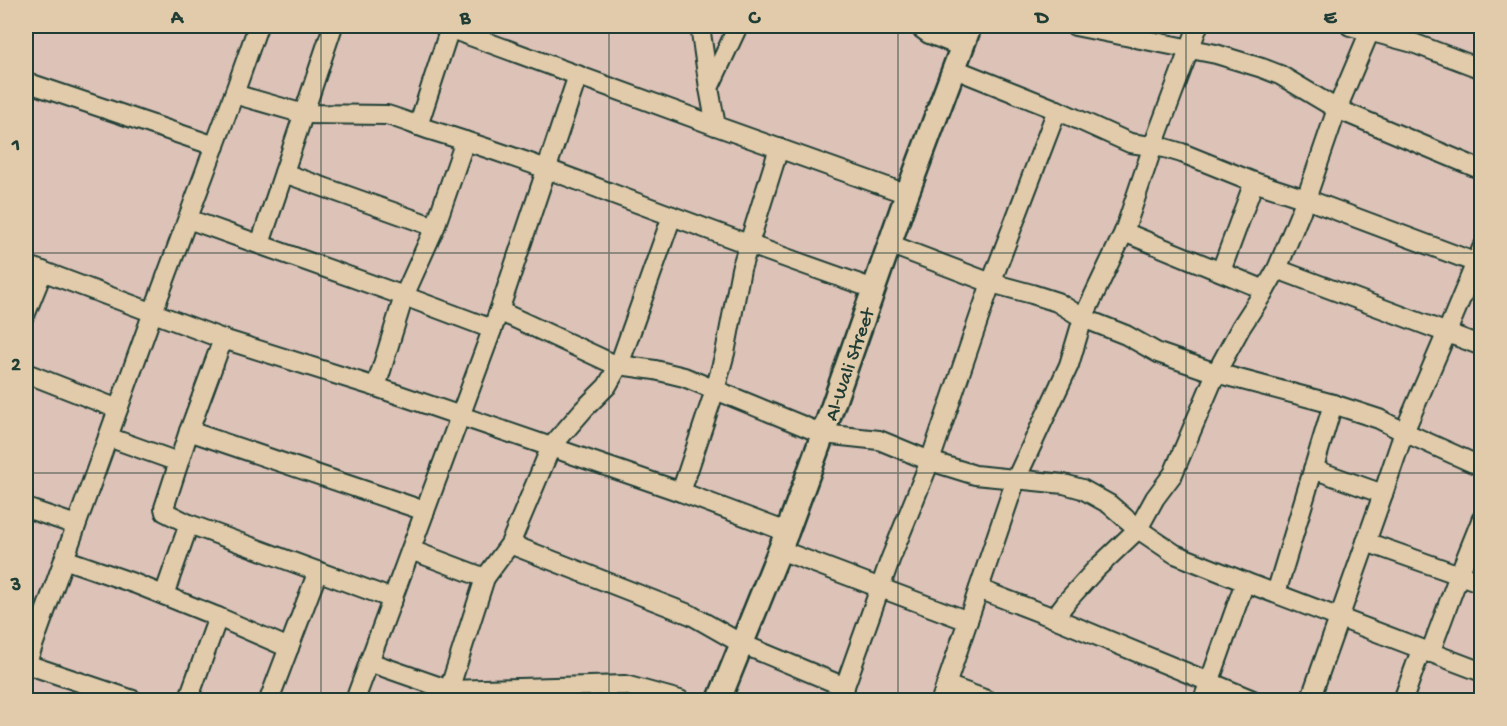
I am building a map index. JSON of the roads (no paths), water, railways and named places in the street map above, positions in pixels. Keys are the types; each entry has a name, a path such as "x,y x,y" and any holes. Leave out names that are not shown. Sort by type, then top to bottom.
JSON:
{"main road":[{"name":"Al-Wali Street","path":"719,700 784,541 824,434 889,244 970,26"}],"street":[{"path":"133,700 94,694 26,664 258,26"},
{"path":"260,244 333,26"},
{"path":"682,26 700,29 716,126"},
{"path":"709,88 738,26"},
{"path":"918,26 929,34 962,47"},
{"path":"1075,26 1235,59 1280,75 1337,109 1482,170"},
{"path":"987,700 943,693 1016,479 1069,364 1083,318 1124,232 1198,26"},
{"path":"1350,26 1371,29 1482,69"},
{"path":"418,126 446,27 907,194"},
{"path":"1054,618 1095,570 1138,529 1155,498 1173,474 1215,373 1277,269 1306,200 1337,109 1371,29"},
{"path":"955,69 1057,110 1130,143 1173,150 1254,182 1480,258 1404,432 1310,700"},
{"path":"355,700 499,311 578,75"},
{"path":"26,82 215,146"},
{"path":"234,94 304,114 387,115 546,168 874,289"},
{"path":"510,544 691,615 742,644 843,694 894,549 930,461 991,284 1057,110"},
{"path":"376,387 404,296 435,227 465,141"},
{"path":"681,492 715,390 725,353 741,269 779,148"},
{"path":"284,173 435,227"},
{"path":"1221,272 1254,182"},
{"path":"449,690 485,578 510,544 552,447 606,386 619,365 672,216"},
{"path":"188,219 492,329"},
{"path":"1124,232 1265,290"},
{"path":"889,244 991,284 1057,302 1083,318 1126,335 1158,353 1215,373 1333,404 1379,419 1482,467"},
{"path":"26,265 223,339 376,387 681,492 880,588 968,621"},
{"path":"1277,269 1482,346"},
{"path":"26,313 43,271"},
{"path":"499,311 599,358 619,365 684,377 824,434 879,441 930,461 975,475 1064,484 1082,489 1109,504 1138,529 1175,554 1339,619 1482,672"},
{"path":"223,339 178,462 164,508 165,512 189,524 393,599"},
{"path":"26,373 118,408"},
{"path":"1276,593 1333,404"},
{"path":"189,431 425,511"},
{"path":"108,437 178,462"},
{"path":"1313,469 1383,494"},
{"path":"26,508 76,525"},
{"path":"1403,700 1482,518"},
{"path":"164,595 189,524"},
{"path":"1366,542 1482,583"},
{"path":"411,550 485,578"},
{"path":"64,559 164,595 289,648"},
{"path":"269,700 318,571"},
{"path":"1203,700 1245,582"},
{"path":"979,589 1253,700"},
{"path":"188,700 218,617"},
{"path":"369,662 449,690 622,693 680,700"}]}
